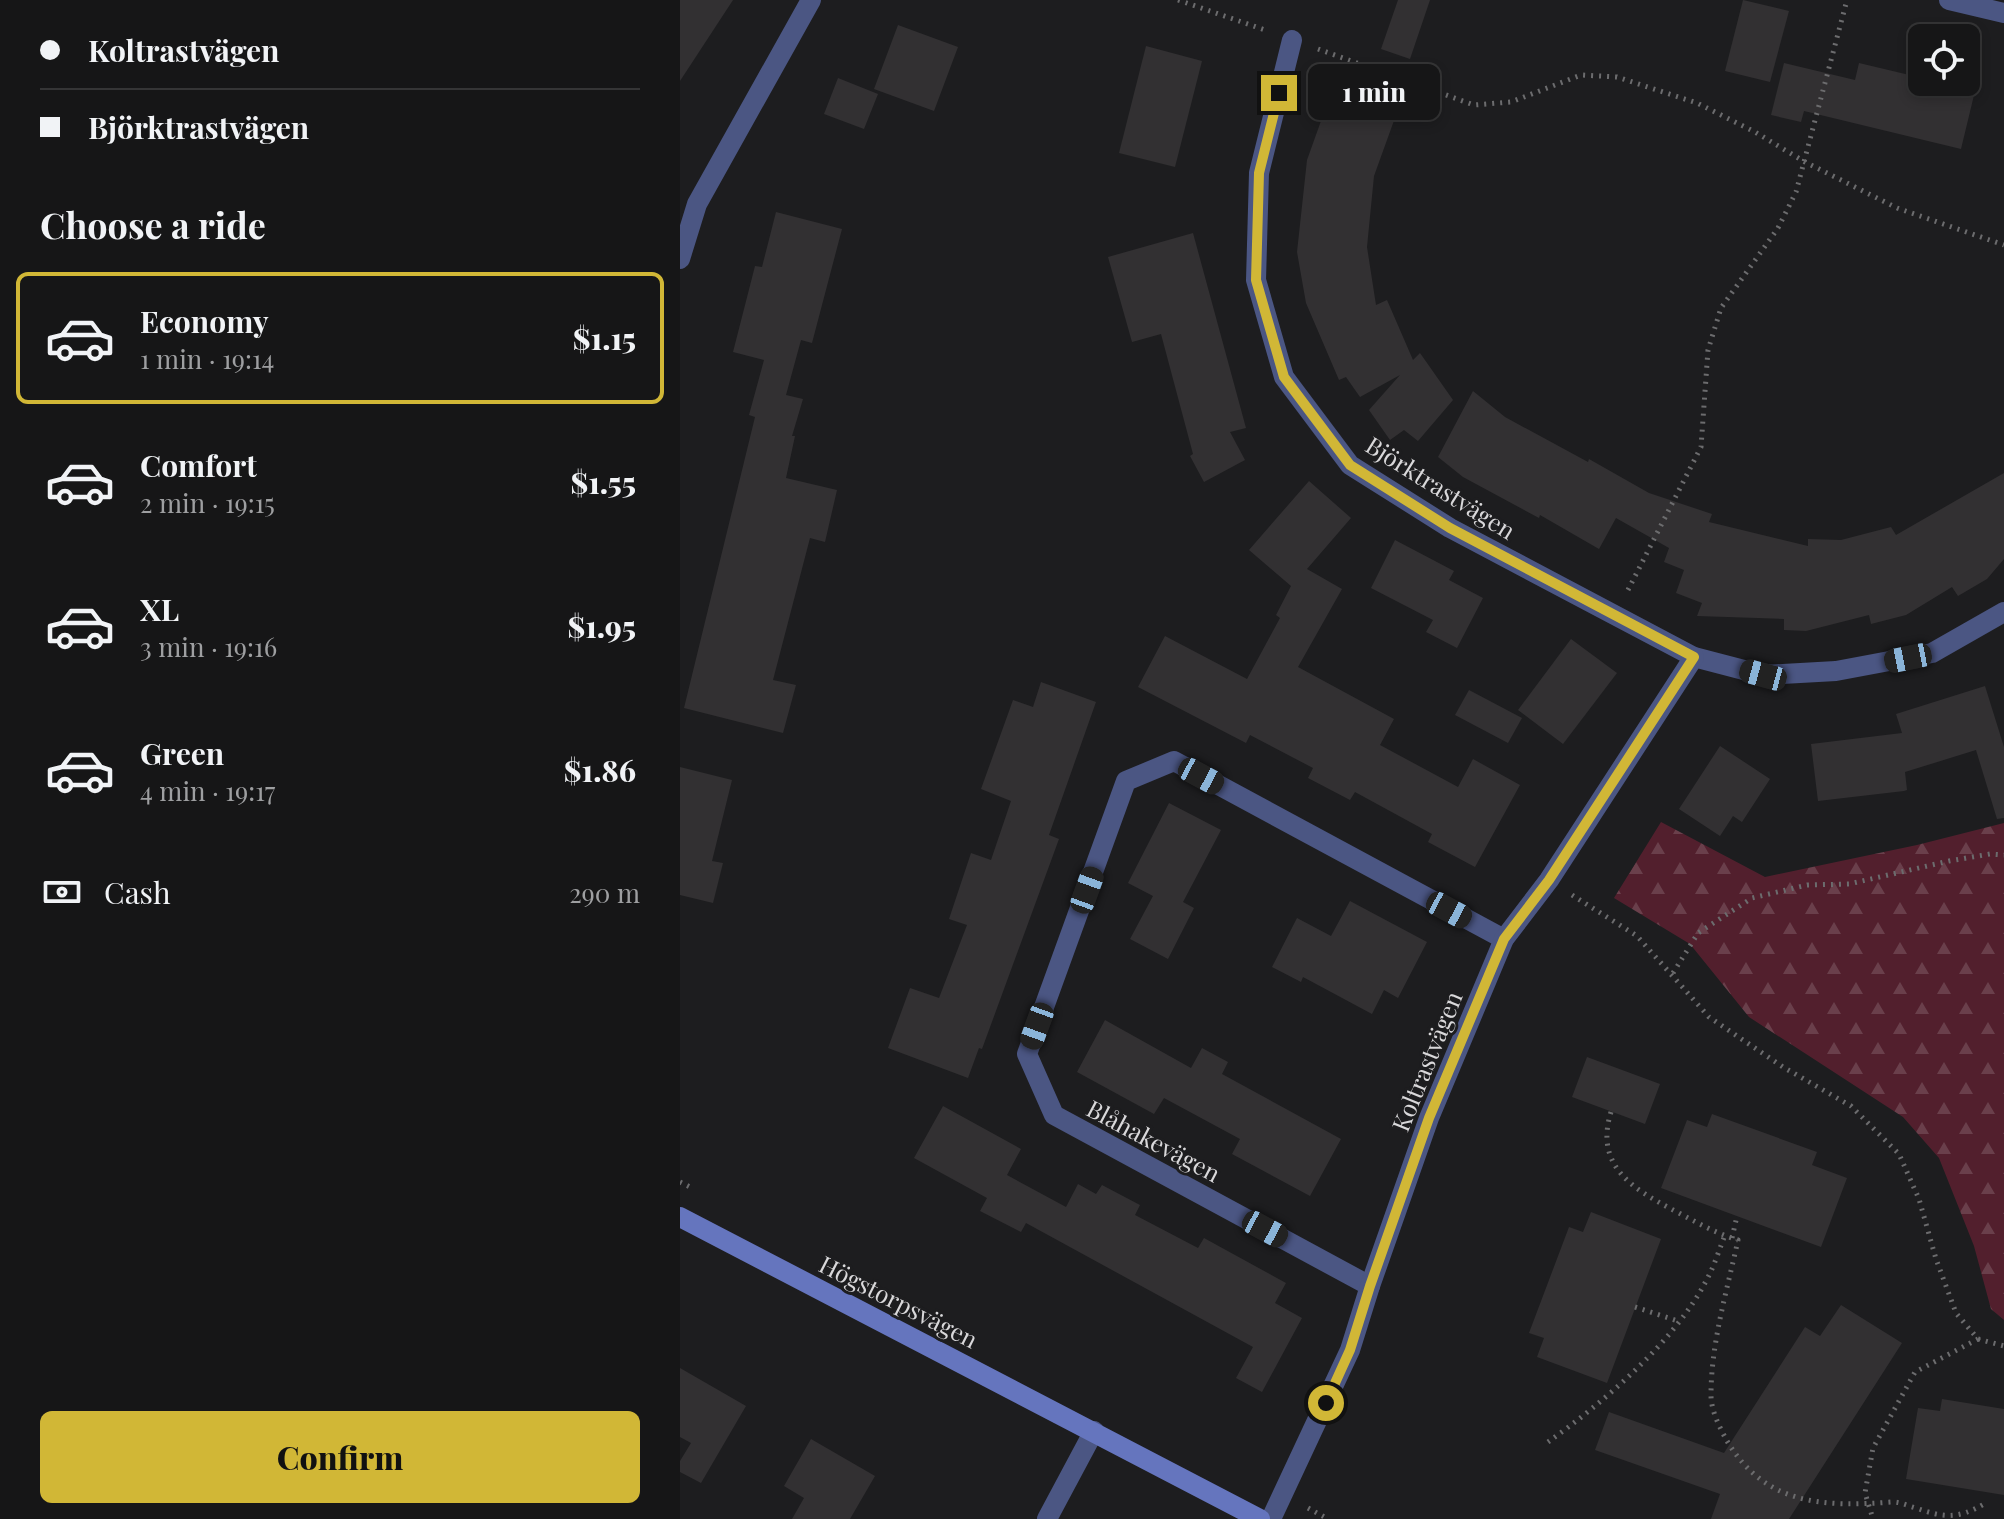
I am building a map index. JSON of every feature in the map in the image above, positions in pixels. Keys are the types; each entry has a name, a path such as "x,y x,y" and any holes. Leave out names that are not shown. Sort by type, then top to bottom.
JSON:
{"street":[{"path":"680,259 697,204 811,0"},
{"path":"1949,0 2004,13"},
{"name":"Björktrastvägen","path":"1292,40 1259,173 1256,280 1284,377 1350,465 1450,528 1694,657 1763,675 1836,671 1932,653 2004,612"},
{"name":"Koltrastvägen","path":"1271,1519 1350,1350 1429,1118 1504,939 1549,880 1694,657"},
{"name":"Blåhakevägen","path":"1370,1286 1054,1115 1027,1054 1126,781 1174,761 1504,939"},
{"name":"Högstorpsvägen","path":"680,1217 1260,1519"},
{"path":"1047,1519 1094,1431"}],"path":[{"path":"1178,0 1474,105 1511,102 1581,75 1617,77 1697,103 1897,208 2004,245"},
{"path":"1615,616 1701,447 1708,350 1721,308 1778,228 1796,192 1847,0"},
{"path":"1673,973 1698,933 1752,898 1807,885 1849,884 1949,861 1990,854 2004,855"},
{"path":"1549,880 1637,936 1709,1017 1783,1067 1851,1106 1899,1154 1919,1199 1956,1313 1978,1339 2004,1346"},
{"path":"1611,1112 1607,1125 1607,1151 1617,1170 1651,1199 1704,1228 1738,1240 1713,1358 1711,1400 1719,1427 1737,1456 1756,1478 1779,1491 1830,1504 1898,1502 1944,1517 1968,1514 1984,1504"},
{"path":"1732,1238 1737,1216"},
{"path":"1548,1442 1605,1400 1692,1305 1707,1280 1725,1235"},
{"path":"1635,1307 1678,1321"},
{"path":"1873,1519 1865,1493 1873,1448 1915,1372 1978,1339"}],"green space":[{"path":"1661,822 1765,877 2004,823 2004,1320 1991,1309 1974,1246 1939,1158 1903,1117 1749,1017 1690,944 1614,898"}],"building":[{"path":"680,0 733,0 680,81"},
{"path":"1398,0 1430,0 1410,59 1381,49"},
{"path":"1743,0 1789,11 1770,82 1725,71"},
{"path":"898,25 958,47 934,111 874,89"},
{"path":"1146,46 1202,61 1175,167 1119,153"},
{"path":"1784,63 1855,80 1859,63 1908,75 1908,96 1974,96 1961,149 1804,111 1801,122 1771,115"},
{"path":"838,78 878,94 864,129 824,114"},
{"path":"1331,93 1396,115 1374,176 1367,247 1376,305 1387,300 1413,360 1420,353 1453,400 1418,441 1404,430 1390,440 1369,410 1400,375 1360,397 1346,377 1339,380 1306,303 1297,252 1307,160"},
{"path":"776,212 842,229 812,343 801,340 786,395 803,399 792,436 795,436 786,478 837,490 825,542 810,538 773,680 796,685 783,733 684,708 755,417 749,415 764,360 733,352 755,266 762,267"},
{"path":"1193,233 1246,428 1230,432 1245,460 1204,482 1190,456 1193,454 1161,334 1132,342 1108,257"},
{"path":"1473,391 1505,417 1588,462 1589,459 1649,493 1712,514 1709,522 1808,546 1808,539 1841,540 1891,527 1896,535 2004,473 2004,559 1987,579 1958,596 1952,587 1906,615 1871,624 1869,615 1806,631 1784,630 1784,619 1697,616 1702,603 1676,593 1684,570 1664,562 1669,548 1616,518 1599,549 1540,515 1539,518 1463,477 1438,457"},
{"path":"1309,481 1351,518 1307,569 1342,589 1298,667 1394,719 1380,745 1458,787 1473,759 1520,785 1475,867 1428,842 1432,834 1355,792 1350,800 1308,778 1313,768 1250,735 1246,743 1138,687 1165,636 1247,679 1280,618 1276,615 1291,586 1249,550"},
{"path":"1395,540 1454,571 1449,580 1483,598 1457,648 1426,632 1433,620 1371,588"},
{"path":"1571,639 1617,673 1563,744 1518,710"},
{"path":"1041,682 1096,702 1049,835 1059,839 982,1049 979,1048 968,1078 888,1048 910,988 939,998 967,925 949,919 971,853 991,860 1011,801 981,789 1013,700 1033,707"},
{"path":"1985,686 2004,747 2004,818 1997,819 1976,750 1905,772 1907,790 1904,791 1818,801 1811,744 1902,733 1896,714"},
{"path":"1469,690 1522,718 1508,743 1455,715"},
{"path":"1720,746 1770,779 1742,822 1733,816 1720,836 1679,809"},
{"path":"680,767 732,780 712,861 723,863 713,903 680,895"},
{"path":"1169,803 1221,830 1183,902 1194,908 1168,959 1130,939 1153,896 1128,883"},
{"path":"1350,901 1427,942 1398,998 1384,990 1372,1014 1303,977 1301,982 1272,967 1297,918 1331,936"},
{"path":"1105,1020 1191,1068 1202,1048 1228,1062 1222,1074 1341,1139 1310,1196 1232,1154 1240,1139 1164,1098 1154,1114 1077,1072"},
{"path":"1587,1057 1660,1084 1645,1124 1572,1097"},
{"path":"943,1106 1021,1149 1007,1175 1066,1207 1078,1184 1096,1194 1102,1185 1140,1205 1135,1215 1198,1248 1204,1238 1286,1283 1275,1303 1302,1318 1262,1392 1236,1378 1253,1347 1026,1223 1021,1232 980,1211 987,1198 914,1158"},
{"path":"1712,1114 1817,1152 1812,1165 1847,1178 1821,1247 1661,1188 1687,1120 1707,1127"},
{"path":"1591,1212 1661,1239 1607,1383 1537,1357 1544,1338 1529,1333 1569,1227 1583,1232"},
{"path":"1841,1305 1902,1343 1789,1519 1711,1519 1720,1494 1595,1450 1609,1412 1724,1453 1805,1327 1820,1336"},
{"path":"680,1368 746,1406 701,1483 680,1472 680,1461 691,1443 680,1437"},
{"path":"1942,1399 2004,1409 2004,1495 1906,1479 1918,1408 1940,1411"},
{"path":"811,1439 875,1476 850,1519 792,1519 804,1498 784,1486"}],"route":[{"path":"1279,93 1259,173 1256,280 1284,377 1350,465 1450,528 1694,657 1549,880 1504,939 1429,1118 1350,1350 1326,1403"}]}
